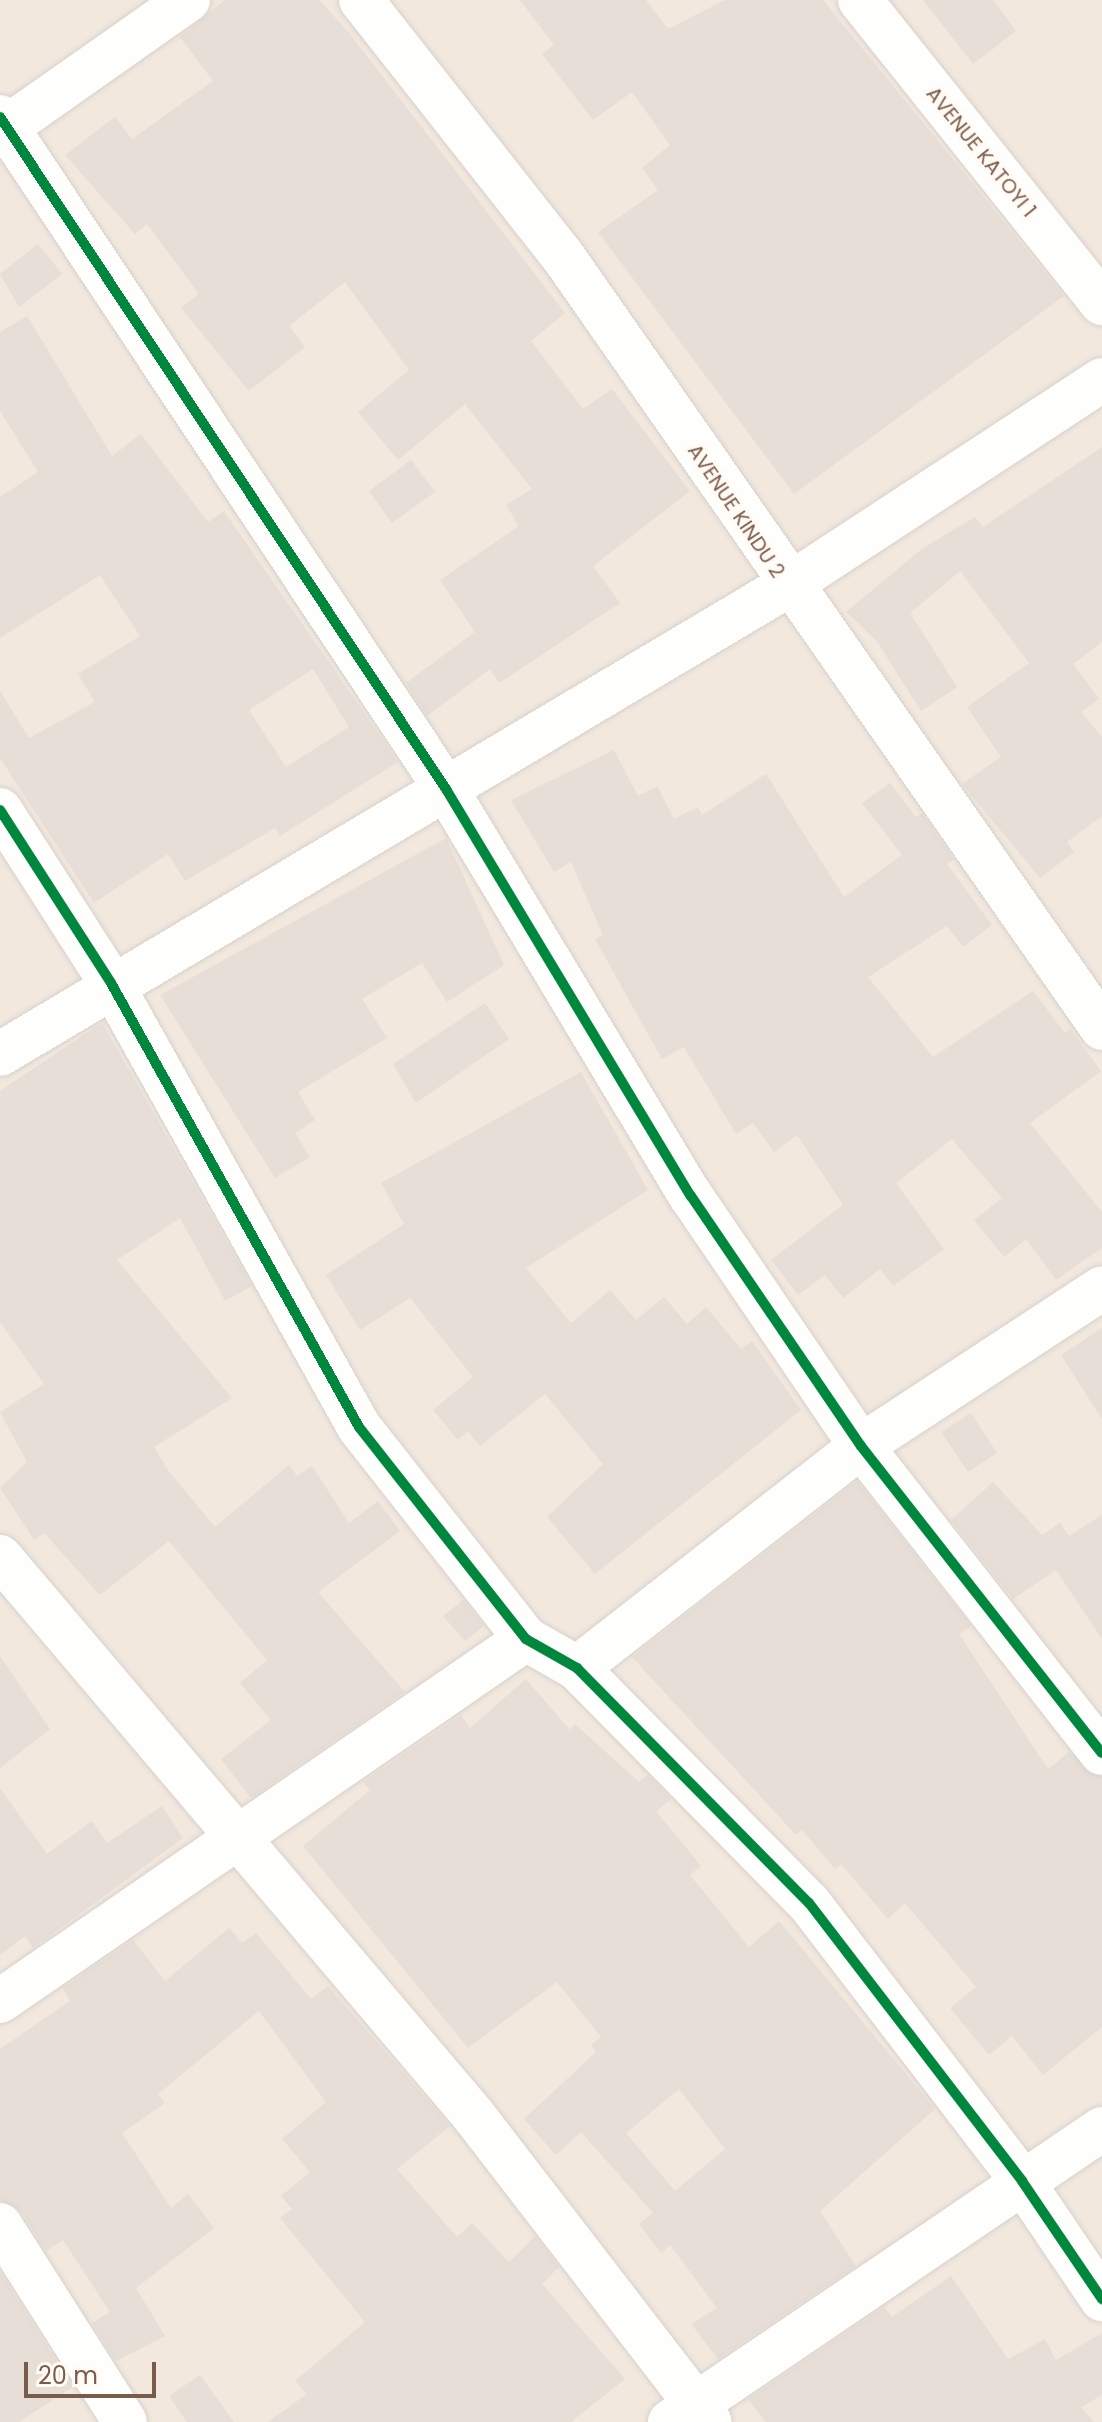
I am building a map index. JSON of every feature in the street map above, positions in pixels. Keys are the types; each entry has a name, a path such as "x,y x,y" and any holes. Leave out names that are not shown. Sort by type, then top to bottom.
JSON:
{"street":[{"path":"188,0 2,125 446,789 691,1196 861,1446 1017,1654 1102,1753"},
{"name":"AVENUE KINDU 2","path":"361,0 562,255 787,586 1102,1028"},
{"name":"AVENUE KATOYI 1","path":"860,0 1102,303"},
{"path":"0,1054 111,983 787,586 1102,380"},
{"path":"0,810 111,983 359,1427 526,1639 577,1668 809,1903 1022,2181 1102,2299"},
{"path":"577,1668 861,1446 1102,1288"},
{"path":"0,1557 242,1838 693,2415 1022,2181 1102,2129"},
{"path":"0,2001 242,1838 526,1639"},
{"path":"0,2225 125,2422"}],"shaded area":[{"path":"0,0 1102,0 1102,2422 0,2422"}],"building":[{"path":"225,0 319,0 347,30 565,313 531,341 583,409 612,389 690,491 593,566 620,603 499,683 490,669 427,716 406,683 475,632 440,580 519,526 506,505 532,489 465,404 398,460 358,412 409,370 345,282 289,326 305,347 249,391 181,308 199,294 147,224 135,234 65,155 115,117 132,139 213,81 180,37"},
{"path":"520,0 646,0 668,29 725,0 823,0 1064,296 794,494 598,232 658,190 642,168 670,145 632,92 593,120 542,54 554,45"},
{"path":"923,0 993,0 1016,31 973,64"},
{"path":"38,244 62,274 19,307 0,274"},
{"path":"27,316 112,456 141,434 208,522 224,511 398,762 280,836 275,828 185,881 168,854 94,903 0,758 0,691 29,738 95,702 78,674 140,636 100,575 0,638 0,497 38,472 0,411 0,332","holes":["313,669 349,727 286,767 249,710"]},
{"path":"1102,447 1102,642 1073,664 1099,699 1081,712 1102,737 1102,816 1067,842 1074,852 1040,878 962,784 1001,757 967,707 1029,663 960,571 910,613 957,687 921,711 876,640 846,612 923,548 975,517 983,527"},
{"path":"411,460 435,492 392,523 369,491"},
{"path":"614,750 638,796 657,786 674,819 698,807 702,815 766,774 844,897 902,855 862,803 890,783 916,817 922,813 954,860 947,864 992,925 963,947 947,926 868,977 933,1057 1033,991 1065,1033 1070,1029 1101,1071 1030,1123 1102,1212 1102,1248 1056,1280 1026,1239 1004,1257 974,1220 1002,1198 952,1139 896,1183 944,1249 893,1286 880,1269 843,1298 825,1275 798,1295 771,1260 843,1205 797,1135 774,1152 753,1123 736,1134 684,1047 662,1059 595,939 603,935 571,862 554,872 511,800"},
{"path":"446,838 504,965 447,1002 422,963 362,999 387,1038 298,1092 315,1120 295,1133 310,1157 275,1178 160,995"},
{"path":"485,1003 509,1039 416,1103 393,1064"},
{"path":"102,1023 252,1286 225,1301 180,1218 117,1260 232,1398 154,1447 167,1469 215,1527 289,1465 297,1476 312,1466 349,1523 378,1501 400,1531 318,1592 405,1692 251,1798 221,1759 271,1720 240,1683 267,1660 169,1541 100,1595 44,1533 34,1540 0,1488 27,1462 0,1412 44,1384 0,1322 0,1091"},
{"path":"581,1072 648,1190 526,1268 571,1323 610,1290 636,1320 664,1297 687,1324 706,1307 741,1349 752,1341 801,1410 595,1574 547,1517 603,1464 545,1394 480,1446 468,1431 458,1440 433,1410 473,1377 410,1298 360,1330 326,1275 404,1224 381,1183"},
{"path":"1102,1328 1102,1419 1061,1355"},
{"path":"971,1413 997,1453 968,1472 941,1432"},
{"path":"857,1481 971,1626 959,1634 1048,1769 1069,1752 1102,1777 1102,2027 1043,2075 1012,2036 989,2055 950,2008 976,1987 905,1903 888,1919 841,1864 835,1869 802,1830 796,1835 632,1657"},
{"path":"993,1482 1042,1535 1060,1523 1069,1536 1102,1515 1102,1639 1056,1570 1013,1599 951,1520"},
{"path":"463,1600 484,1626 465,1641 443,1616"},
{"path":"0,1656 50,1729 0,1768"},
{"path":"526,1679 570,1730 575,1724 639,1782 648,1775 671,1799 656,1811 701,1866 690,1875 749,1947 779,1921 935,2109 820,2211 856,2266 718,2359 691,2324 717,2308 670,2245 661,2253 639,2224 653,2213 581,2132 556,2155 524,2119 596,2052 591,2045 601,2037 557,1982 468,2048 303,1846 370,1790 363,1782 461,1715 470,1728","holes":["679,2089 725,2149 675,2191 626,2133"]},
{"path":"0,1788 47,1854 92,1821 107,1843 162,1806 183,1838 33,1948 25,1936 0,1955"},
{"path":"229,1928 242,1943 256,1933 311,1999 328,1986 450,2126 397,2169 457,2237 472,2223 509,2262 535,2236 559,2267 542,2284 625,2379 571,2422 268,2422 307,2394 295,2381 365,2322 280,2218 292,2209 281,2196 310,2172 282,2139 326,2102 259,2011 158,2094 165,2103 122,2133 171,2208 188,2194 214,2228 136,2288 165,2336 116,2361 92,2323 110,2312 63,2240 46,2251 21,2211 0,2200 0,2049 70,2001 63,1988 133,1940 165,1981"},
{"path":"0,2272 73,2387 19,2422 0,2422"},
{"path":"951,2276 1008,2359 1045,2339 1056,2360 1102,2333 1102,2395 1081,2407 1094,2422 766,2422 748,2399 884,2307 892,2317"},
{"path":"200,2375 234,2422 187,2422 169,2396"}],"cycle path":[{"path":"0,117 446,789 691,1196 861,1446 1102,1753"},
{"path":"0,810 111,983 359,1427 526,1639 577,1668 809,1903 1022,2181 1102,2299"}]}
